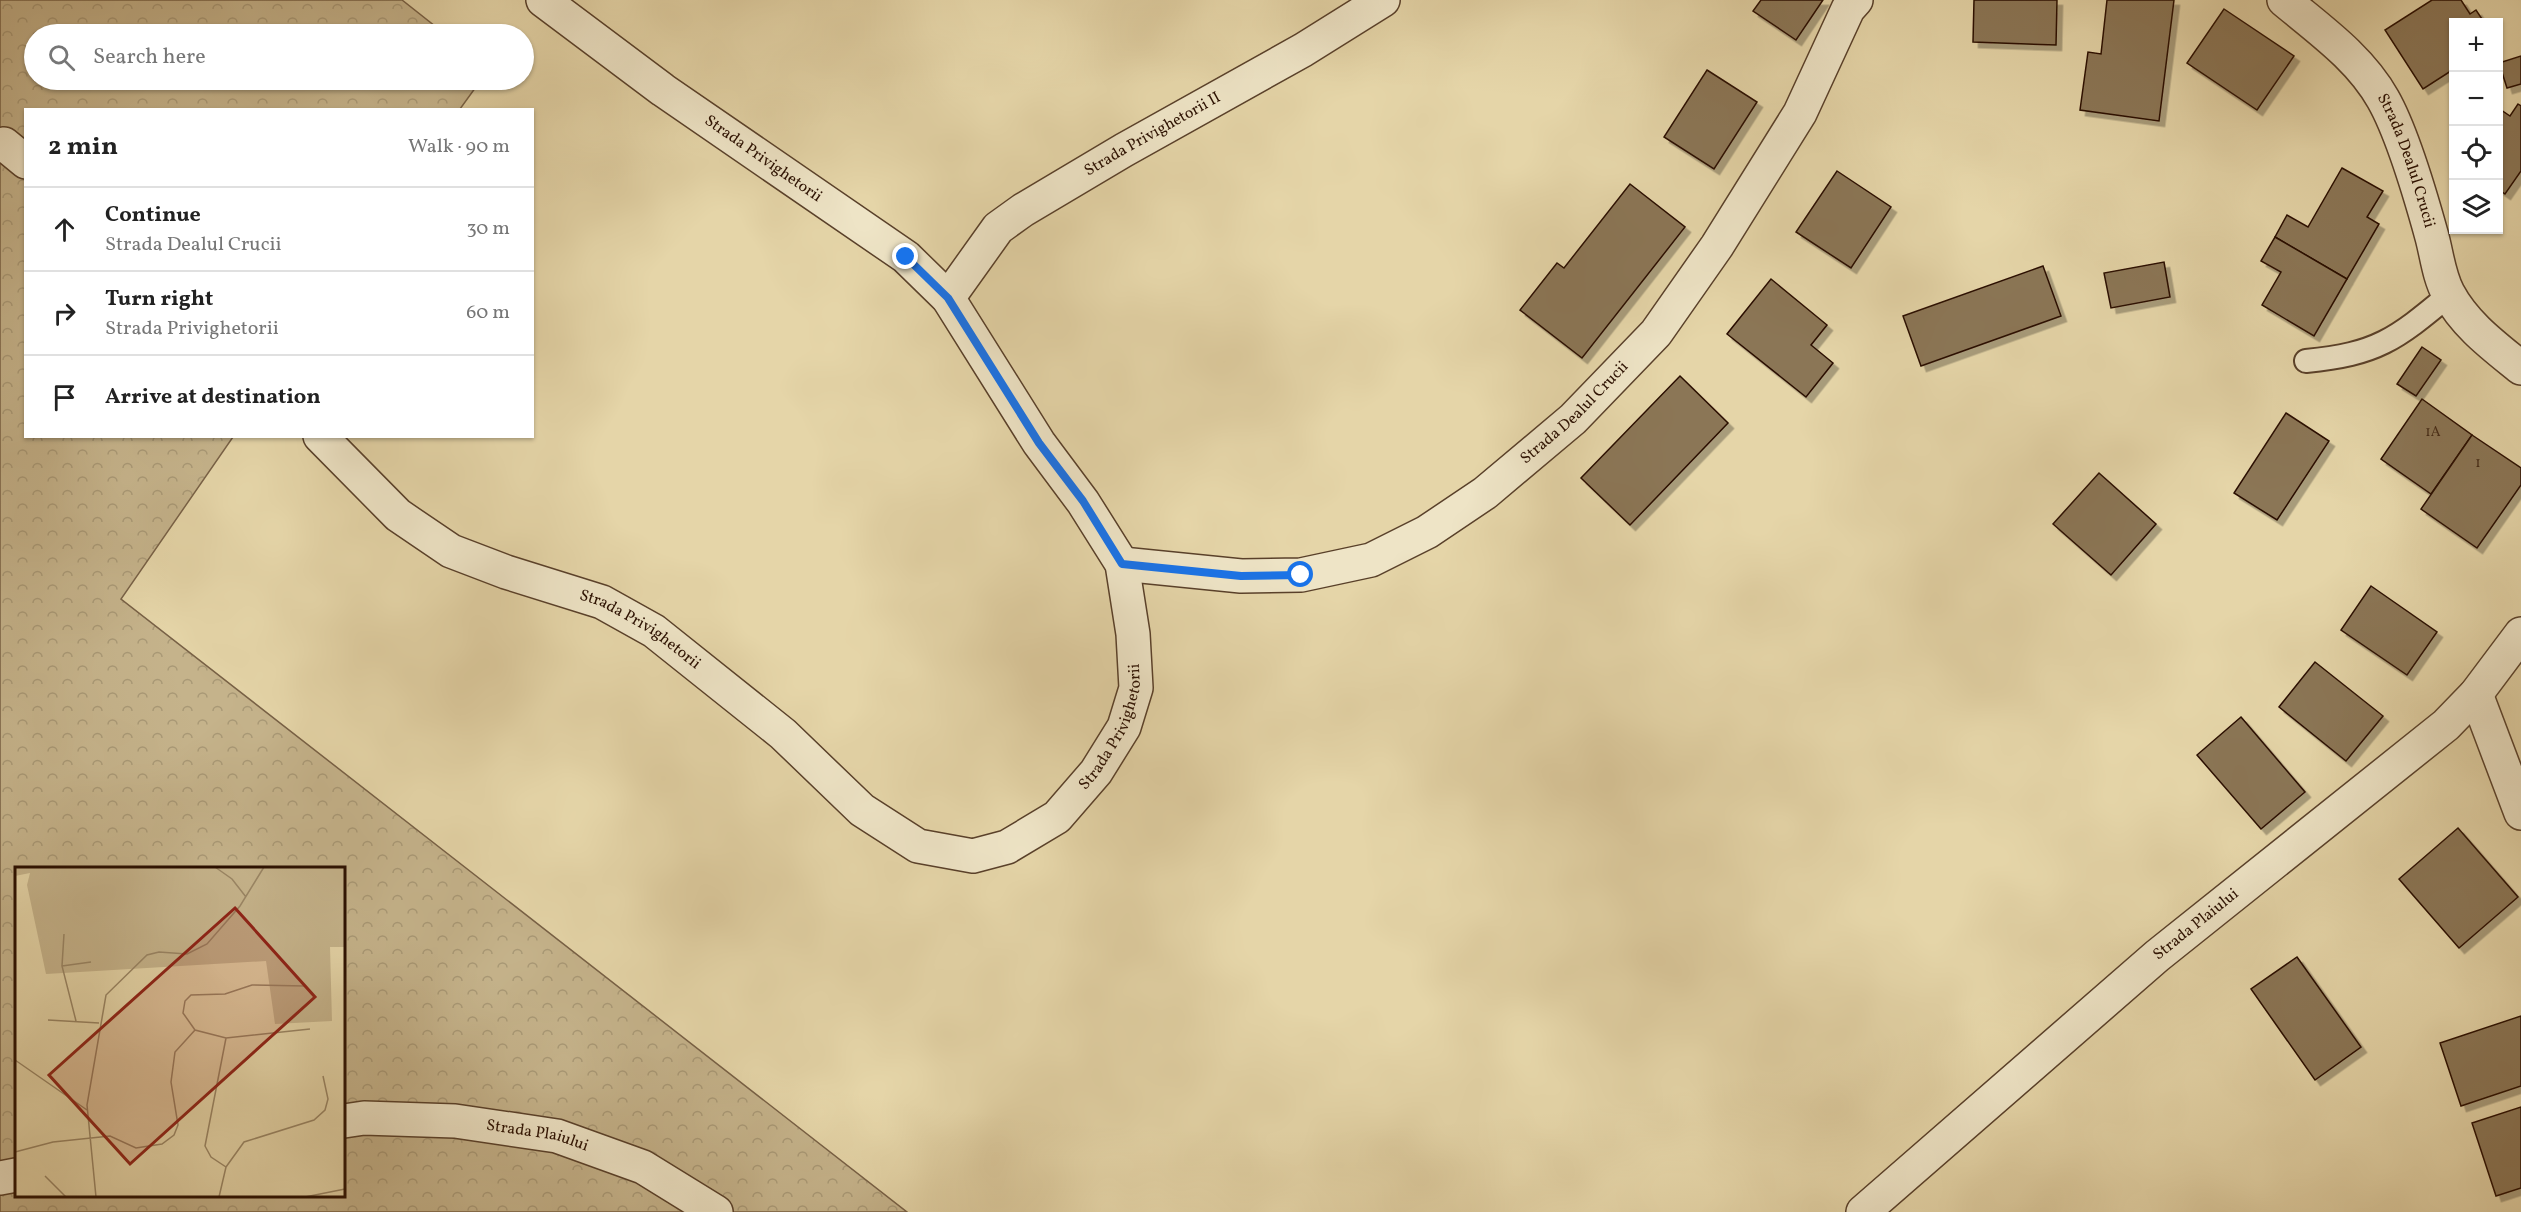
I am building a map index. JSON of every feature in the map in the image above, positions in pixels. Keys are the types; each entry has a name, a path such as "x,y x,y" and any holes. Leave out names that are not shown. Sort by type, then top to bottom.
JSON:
{"street":[{"name":"Strada Privighetorii","path":"322,438 398,515 451,550 506,572 602,602 654,631 783,734 861,810 918,846 973,856 1007,847 1058,817 1096,772 1124,728 1136,688 1133,634 1122,564 1083,501 1039,443 948,298 906,257 663,90 543,0"},
{"name":"Strada Privighetorii II","path":"948,298 992,235 1023,210 1124,150 1303,50 1383,0"},
{"name":"Strada Dealul Crucii","path":"1122,564 1241,576 1301,575 1371,560 1427,532 1485,494 1573,419 1656,333 1717,246 1800,113 1848,9 1856,0"},
{"name":"Strada Dealul Crucii","path":"2284,0 2368,74 2385,101 2424,207 2441,276 2449,295 2480,334 2521,368"},
{"name":"Strada Plaiului","path":"1863,1212 2157,956 2446,725 2476,694 2521,634"},
{"path":"2476,694 2521,813"},
{"name":"Strada Plaiului","path":"345,1121 364,1118 456,1121 557,1136 643,1167 716,1212"},
{"path":"0,1178 15,1175"}],"lane":[{"path":"2306,361 2371,350 2400,326 2449,295"}],"green space":[{"path":"0,0 402,0 432,24 24,24 24,90 474,90 461,108 24,108 24,438 232,438 121,599 907,1212 0,1212"}],"building":[{"path":"1761,0 1823,0 1796,40 1753,11"},
{"path":"1974,0 2057,0 2056,45 1973,42"},
{"path":"2107,0 2174,0 2159,121 2080,110 2088,52 2101,54"},
{"path":"2432,0 2461,0 2470,14 2476,10 2481,18 2449,18 2449,72 2423,89 2385,30"},
{"path":"2224,9 2294,56 2257,110 2187,63"},
{"path":"2521,56 2521,84 2507,88 2503,76 2503,62"},
{"path":"1707,70 1757,102 1714,169 1664,137"},
{"path":"2518,104 2521,106 2521,171 2505,194 2503,193 2503,111 2510,116"},
{"path":"2342,168 2383,191 2367,217 2379,224 2347,279 2275,237 2287,215 2308,227"},
{"path":"1837,171 1891,207 1851,268 1796,232"},
{"path":"1630,184 1685,227 1582,358 1520,310 1557,263 1564,268"},
{"path":"2275,237 2347,279 2314,336 2262,305 2281,272 2261,261"},
{"path":"2164,262 2170,297 2111,308 2104,273"},
{"path":"2043,266 2061,316 1921,366 1903,316"},
{"path":"1771,279 1827,325 1811,345 1833,363 1806,397 1727,334"},
{"path":"2422,347 2441,360 2416,396 2397,384"},
{"path":"1680,376 1728,423 1630,525 1581,478"},
{"path":"2422,399 2472,435 2431,494 2381,459"},
{"path":"2286,413 2329,441 2277,520 2234,493"},
{"path":"2472,435 2521,468 2521,485 2477,548 2421,509"},
{"path":"2099,473 2156,524 2111,575 2053,524"},
{"path":"2371,586 2437,632 2407,675 2341,630"},
{"path":"2315,662 2383,716 2346,761 2279,707"},
{"path":"2241,717 2305,792 2261,829 2197,755"},
{"path":"2458,828 2518,897 2459,948 2399,879"},
{"path":"2297,957 2361,1047 2315,1080 2251,989"},
{"path":"2521,1016 2521,1086 2461,1106 2440,1043"},
{"path":"2521,1107 2521,1188 2496,1196 2472,1123"}],"route":[{"path":"906,257 948,298 1039,443 1083,501 1122,564 1241,576 1301,575"}]}
